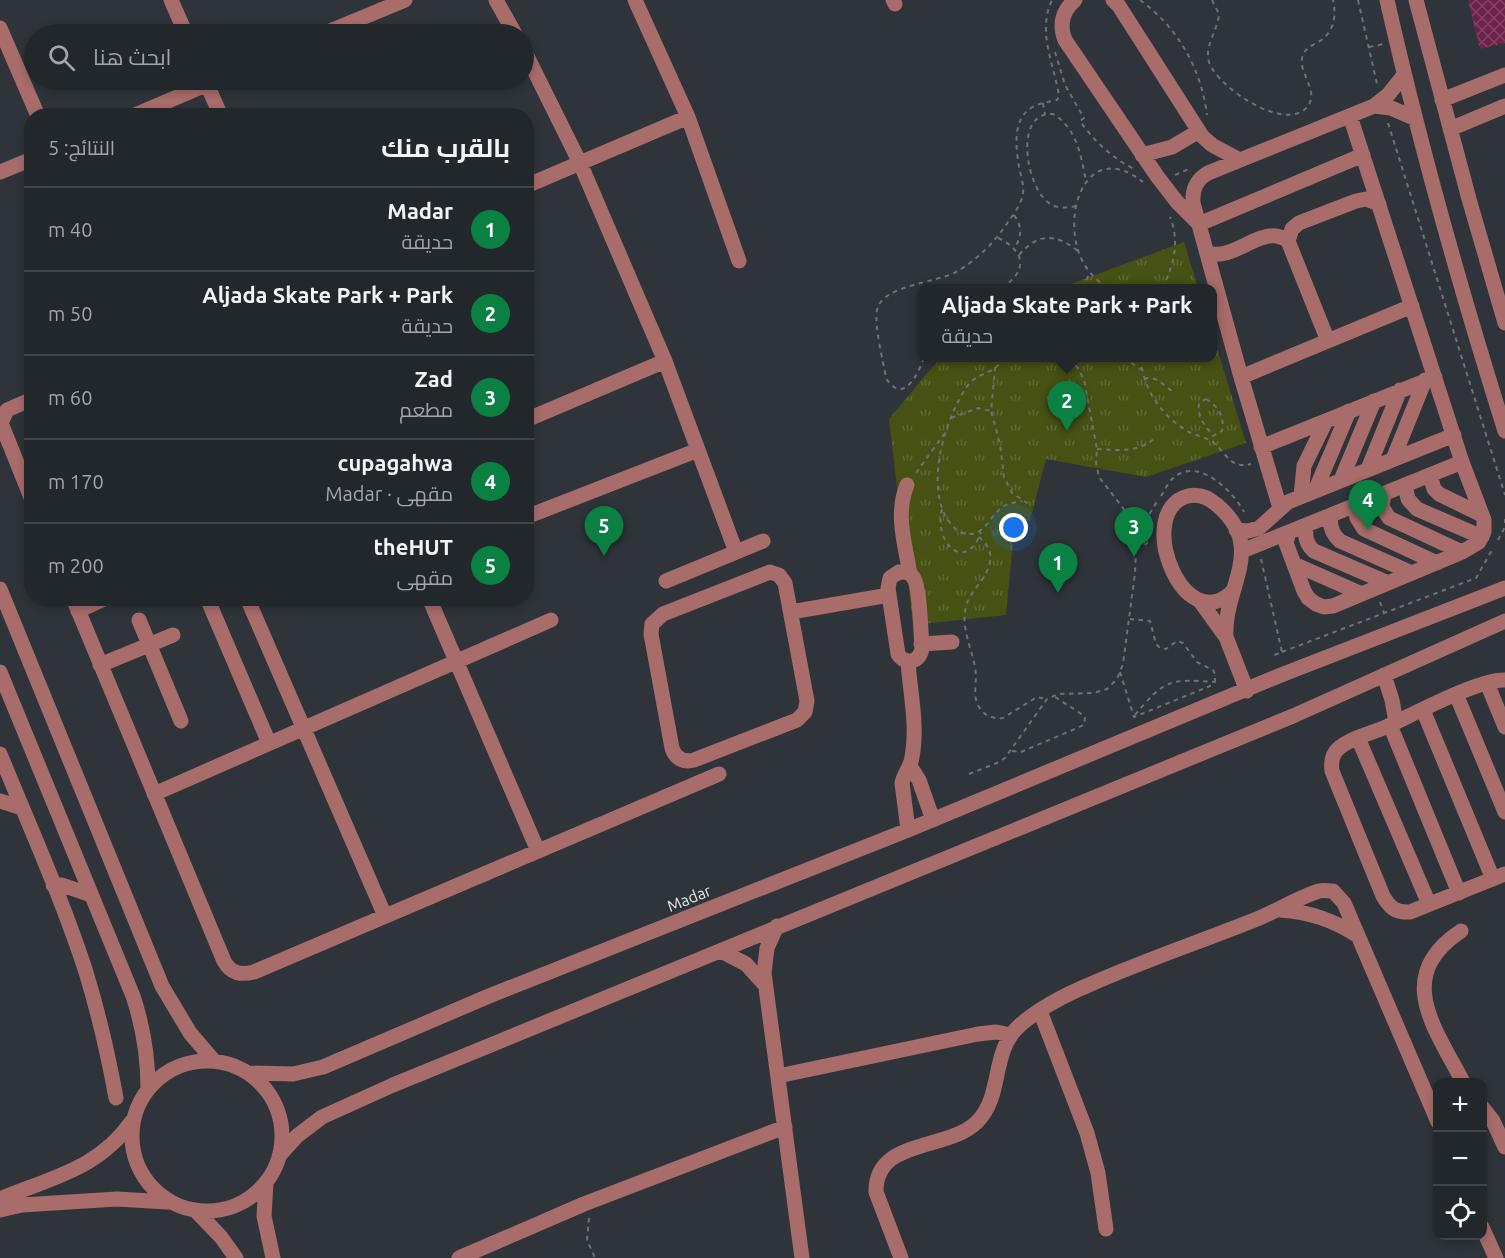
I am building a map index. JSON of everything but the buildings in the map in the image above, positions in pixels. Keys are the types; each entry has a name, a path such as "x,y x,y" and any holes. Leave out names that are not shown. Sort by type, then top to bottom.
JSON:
{"street":[{"path":"171,0 182,24"},
{"path":"347,24 405,0"},
{"path":"496,0 509,24"},
{"path":"635,0 688,117 739,261"},
{"path":"1075,0 1067,8 1062,20 1065,40 1142,154 1152,180 1199,224"},
{"path":"1113,0 1202,136 1240,160"},
{"path":"1387,0 1414,118 1459,285 1505,430"},
{"path":"1416,0 1505,323"},
{"path":"0,28 24,84"},
{"path":"534,70 580,163 665,361 736,552"},
{"path":"1216,284 1192,196 1197,182 1208,173 1379,105 1404,75"},
{"path":"1442,100 1505,75"},
{"path":"27,90 35,108"},
{"path":"151,108 190,90"},
{"path":"213,90 218,108"},
{"path":"1379,105 1414,118"},
{"path":"1450,129 1505,106"},
{"path":"1289,532 1286,543 1304,591 1308,598 1324,607 1333,606 1462,552 1475,545 1482,537 1485,526 1454,435 1430,378 1412,306 1350,116"},
{"path":"534,183 688,117"},
{"path":"1142,154 1172,147 1202,136"},
{"path":"1199,224 1363,155"},
{"path":"0,172 24,162"},
{"path":"1288,241 1292,229 1299,223 1361,199 1379,204"},
{"path":"1208,253 1224,255 1270,236 1280,236 1288,241 1328,341"},
{"path":"1217,287 1280,508"},
{"path":"1241,377 1412,306"},
{"path":"534,417 665,361"},
{"path":"1264,454 1326,421 1430,378"},
{"path":"1393,459 1430,378"},
{"path":"1368,469 1400,390"},
{"path":"1341,480 1374,401"},
{"path":"24,403 7,410 1,423 24,480"},
{"path":"1308,494 1348,411"},
{"path":"1308,494 1304,466 1326,421"},
{"path":"1242,551 1280,508 1341,480 1454,435"},
{"path":"534,514 698,450"},
{"path":"1236,530 1256,537 1289,532 1462,462"},
{"path":"1430,475 1431,483 1439,494 1482,515"},
{"path":"1406,485 1408,499 1417,509 1482,537"},
{"path":"907,486 900,506 900,516 910,574 916,582 921,644 919,657 908,662"},
{"path":"1384,494 1382,507 1389,518 1462,552"},
{"path":"1226,637 1226,618 1241,568 1242,551 1236,530 1221,508 1204,496 1184,498 1170,512 1164,542 1168,562 1184,589 1200,601 1226,637 1247,691"},
{"path":"1355,505 1357,518 1364,529 1437,563"},
{"path":"1331,515 1332,532 1340,541 1412,573"},
{"path":"1307,525 1305,537 1314,551 1388,584"},
{"path":"666,581 763,541"},
{"path":"1294,564 1362,594"},
{"path":"908,830 902,783 910,766 914,734 908,662 898,654 888,583 899,572 910,574"},
{"path":"770,573 775,573 783,579 791,612 807,701 805,712 797,720 694,760 688,762 677,758 672,748 651,634 655,619 770,573"},
{"name":"Madar","path":"249,1073 293,1074 323,1067 489,996 933,820 1281,675 1505,588"},
{"path":"0,589 162,986 190,1033 214,1061"},
{"path":"1200,601 1221,600 1233,591"},
{"path":"791,612 889,595"},
{"path":"75,606 224,961 233,971 241,974 254,972 719,774"},
{"path":"210,606 269,743"},
{"path":"250,606 385,916"},
{"path":"432,606 538,851"},
{"path":"139,620 181,721"},
{"path":"154,794 551,620"},
{"path":"279,1156 309,1126 336,1110 449,1061 1293,716 1505,621"},
{"path":"100,665 172,635"},
{"path":"921,644 952,642"},
{"path":"0,672 139,1014 146,1051 148,1089"},
{"path":"1384,675 1392,700 1393,723 1459,892"},
{"path":"1423,710 1499,877 1410,912 1402,912 1394,910 1388,904 1379,886 1332,771 1333,754 1339,748 1359,738 1456,694 1486,683 1505,680"},
{"path":"1486,683 1505,727"},
{"path":"1456,694 1505,812"},
{"path":"1359,738 1428,904"},
{"path":"0,754 74,937 94,1001 116,1098"},
{"path":"910,766 919,780 933,820"},
{"path":"0,801 22,808"},
{"path":"54,885 62,885 91,895"},
{"path":"901,1258 876,1192 876,1183 881,1168 893,1156 953,1137 976,1123 991,1101 1000,1059 1011,1035 1040,1011 1090,984 1280,910 1318,892 1333,891 1344,903 1433,1113"},
{"path":"1280,910 1313,914 1337,923 1358,936"},
{"path":"777,926 766,954 764,973 802,1258"},
{"path":"1461,931 1442,945 1435,954 1426,972 1423,989 1429,1013 1461,1078"},
{"path":"721,951 746,964 765,985"},
{"path":"1040,1011 1087,1133 1098,1173 1106,1229"},
{"path":"778,1076 978,1034 996,1032 1011,1035"},
{"path":"0,1199 72,1171 96,1158 117,1140 133,1118 148,1089 166,1072 178,1066 214,1061 232,1065 249,1073 266,1089 278,1110 282,1133 276,1166 266,1183 249,1198 229,1208 218,1211 196,1211 168,1202 117,1199 29,1205 0,1210"},
{"path":"1487,1113 1494,1121 1505,1147"},
{"path":"133,1118 131,1142 137,1166 150,1186 168,1202"},
{"path":"459,1258 584,1204 785,1127"},
{"path":"266,1183 264,1216 273,1258"},
{"path":"196,1211 221,1237 236,1258"},
{"path":"1487,1240 1493,1257"}],"path":[{"path":"920,284 942,278 972,261 998,238 1020,202 1023,190 1018,161 1017,132 1020,122 1029,108 1057,100 1059,96 1045,31 1052,0"},
{"path":"1140,0 1170,27 1192,61 1205,104 1208,125 1202,136"},
{"path":"1212,0 1219,14 1208,51 1211,67 1233,90 1250,102 1280,115 1300,112 1307,108 1311,100 1302,57 1306,50 1324,38 1332,26 1335,14 1333,0"},
{"path":"1358,0 1379,105 1505,495"},
{"path":"1055,49 1065,86 1084,118 1080,120 1094,139 1122,163 1145,173 1152,180"},
{"path":"1043,103 1045,114"},
{"path":"1076,206 1066,208 1049,204 1042,197 1031,175 1028,138 1034,121 1045,114 1053,114 1068,126 1079,149 1086,182"},
{"path":"1102,284 1090,273 1079,252 1075,221 1076,206 1086,182 1096,172 1106,167 1152,180 1179,174 1192,166"},
{"path":"1164,284 1175,256 1175,238 1168,213"},
{"path":"1014,214 1021,231 1020,240 1015,248"},
{"path":"1019,255 1026,246 1048,237 1060,239 1079,252"},
{"path":"998,238 1015,248 1019,255 1020,263 1017,273 1007,284"},
{"path":"1084,284 1090,273"},
{"path":"917,285 887,295 876,312 886,378 890,384 899,389 905,388 917,375 922,362"},
{"path":"995,362 991,411 1006,483 1012,493 1030,505"},
{"path":"981,531 968,534 956,530 951,525 939,500 938,480 945,433 950,418 970,382 982,373 994,369 1000,362"},
{"path":"969,774 997,763 1012,751 1052,695 1100,692 1113,685 1120,672 1135,573 1136,548 1123,508 1099,477 1096,463 1097,449 1084,380 1072,362"},
{"path":"1131,362 1142,370"},
{"path":"1141,362 1144,379 1156,402 1171,419 1188,431 1213,442 1236,465 1242,466 1264,454"},
{"path":"1144,379 1153,378 1172,391"},
{"path":"1213,436 1222,431 1223,421 1214,404 1203,399 1199,403 1199,413 1203,424 1213,436 1213,442"},
{"path":"950,418 978,408 991,411"},
{"path":"907,486 945,433"},
{"path":"1097,449 1129,451 1147,445 1154,439"},
{"path":"1149,524 1153,508 1173,478 1186,471 1206,475 1228,491 1240,504 1256,537 1282,652"},
{"path":"942,509 941,533 949,548 958,552 968,551 981,531 1002,507 1022,501"},
{"path":"1272,656 1476,578 1505,523"},
{"path":"1136,548 1146,544 1151,536"},
{"path":"979,537 987,546 991,558 988,569 972,591 964,616 975,668 976,703 990,717 1003,718 1037,697 1047,699"},
{"path":"1129,619 1150,621 1156,644 1160,648 1166,649 1177,641 1181,642 1197,662 1213,670 1215,682"},
{"path":"1120,672 1134,717"},
{"path":"1134,717 1152,694 1165,684 1178,680 1215,682"},
{"path":"1134,717 1215,682"},
{"path":"1012,751 1022,752 1084,725 1083,715 1052,695"},
{"path":"584,1204 590,1226 587,1240 595,1258"}],"green space":[{"path":"1184,242 1197,284 1071,284"},
{"path":"1217,348 1246,443 1146,477 1046,459 1030,521 1015,520 1006,615 913,625 889,419 937,362 1217,362"}],"place":[{"name":"Aljada Skate Park + Park","path":"1067,431"},
{"name":"cupagahwa","path":"1368,530"},
{"name":"theHUT","path":"604,556"},
{"name":"Zad","path":"1134,557"},
{"name":"Madar","path":"1058,593"}]}
